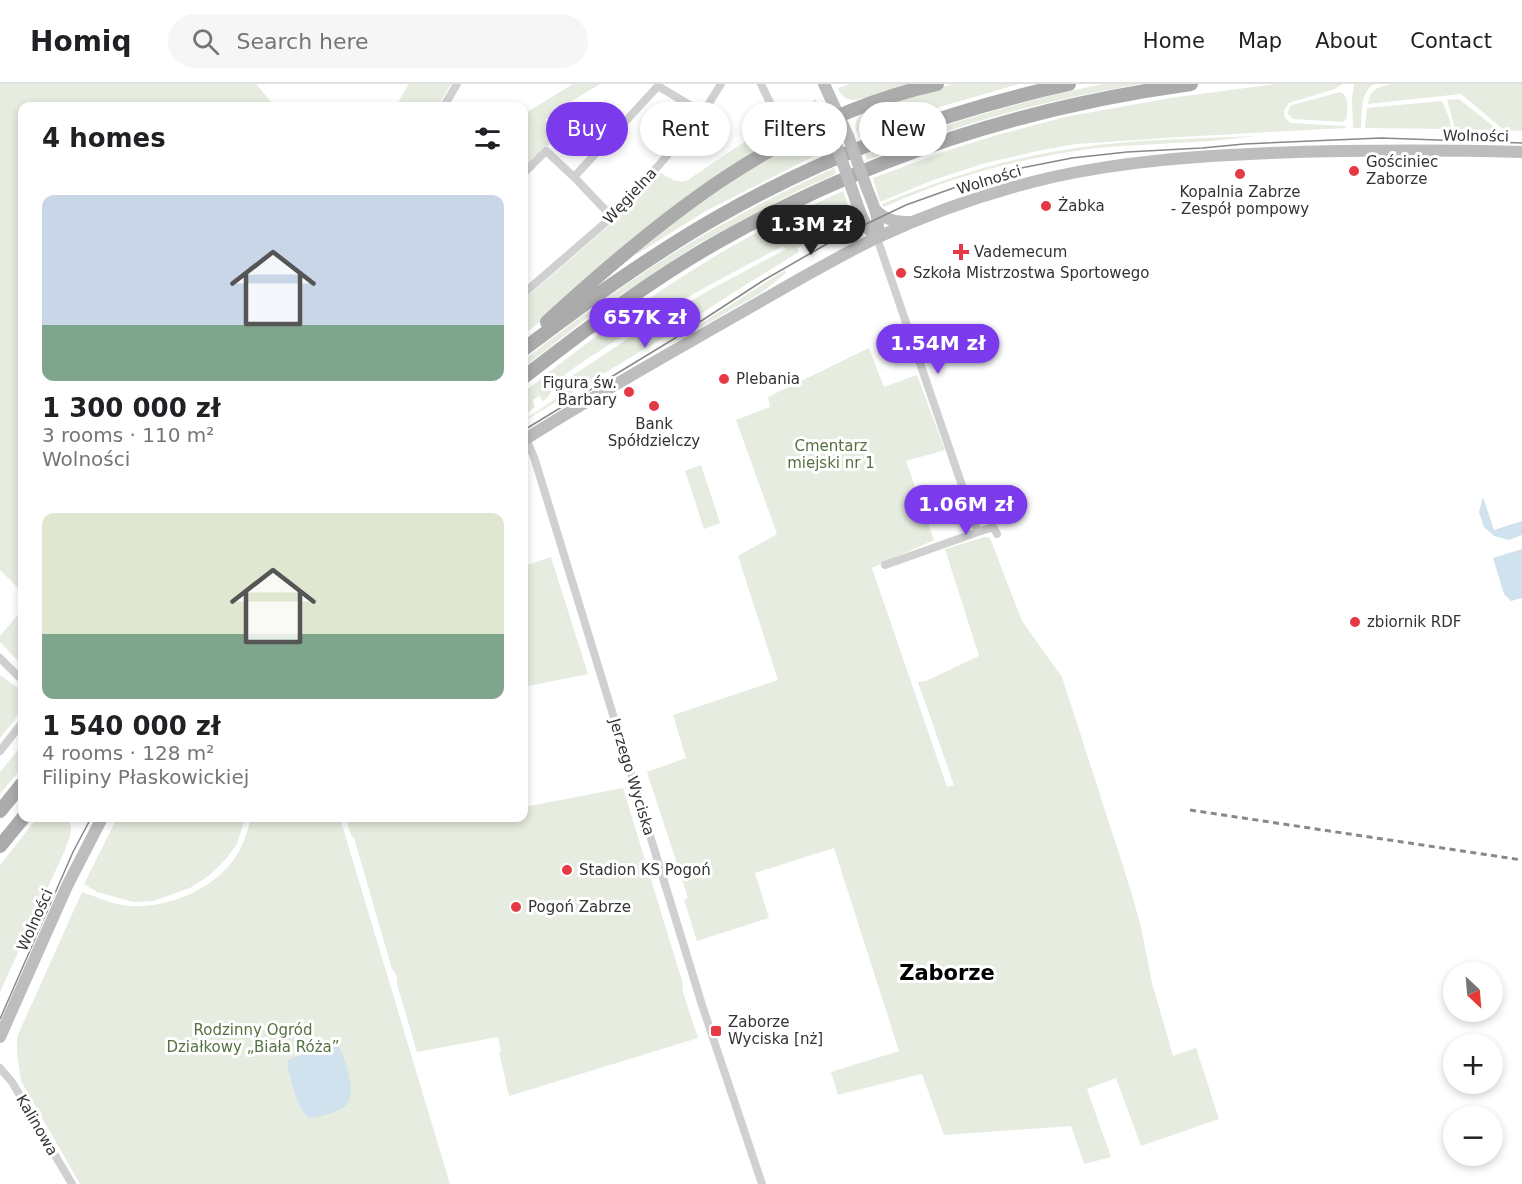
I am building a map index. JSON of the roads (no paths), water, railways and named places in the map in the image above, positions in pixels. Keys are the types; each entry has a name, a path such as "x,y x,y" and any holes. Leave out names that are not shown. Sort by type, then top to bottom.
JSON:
{"main road":[{"path":"847,113 914,89 937,84"},
{"path":"528,347 651,258 715,218 791,179 844,155 918,127 1026,94 1068,84"},
{"path":"528,374 580,333 660,278 740,230 852,175 893,158 1015,119 1108,98 1191,84"},
{"path":"528,340 581,291 681,208 759,156"},
{"path":"0,811 18,789"},
{"path":"0,846 20,822"}],"street":[{"path":"446,102 457,84"},
{"name":"Węgielna","path":"709,102 721,84"},
{"path":"760,84 769,102"},
{"path":"643,102 658,86 686,102"},
{"path":"825,87 830,102"},
{"path":"574,177 640,106"},
{"path":"847,135 878,217 877,238 978,532"},
{"name":"Wolności","path":"528,437 648,364 855,249 947,208 1010,189 1050,178 1114,166 1233,155 1337,150 1522,152"},
{"path":"528,169 546,151 612,217"},
{"name":"Węgielna","path":"528,290 612,217 666,156"},
{"path":"840,156 864,224 877,238"},
{"path":"874,208 881,216 889,220 914,222"},
{"path":"855,249 864,234 864,224"},
{"name":"Jerzego Wyciska","path":"528,444 702,1005 762,1184"},
{"path":"885,565 993,527 997,534"},
{"path":"0,658 18,676"},
{"path":"0,751 18,728"},
{"name":"Wolności","path":"0,1037 67,886 100,822"},
{"name":"Kalinowa","path":"0,1068 12,1082 72,1184"}],"water":[{"path":"1483,497 1494,530 1522,521 1522,535 1509,540 1494,536 1484,527 1479,512"},
{"path":"1522,549 1522,598 1511,601 1504,594 1493,558"},
{"path":"338,1044 351,1085 349,1100 337,1111 310,1118 298,1101 287,1062 299,1055 320,1051"}],"tram line":[{"path":"528,428 672,340 764,280 839,237 906,205 973,181 1016,169 1072,158 1127,152 1381,138 1522,143"},
{"path":"0,1019 73,852 89,822"}],"railway":[{"path":"1190,810 1522,860"}],"place":[{"name":"Gościniec Zaborze","path":"1354,171"},
{"name":"Kopalnia Zabrze - Zespół pompowy","path":"1240,174"},
{"name":"Żabka","path":"1046,206"},
{"name":"Vademecum","path":"961,252"},
{"name":"Szkoła Mistrzostwa Sportowego","path":"901,273"},
{"name":"Plebania","path":"724,379"},
{"name":"Figura św. Barbary","path":"629,392"},
{"name":"Bank Spółdzielczy","path":"654,406"},
{"name":"zbiornik RDF","path":"1355,622"},
{"name":"Stadion KS Pogoń","path":"567,870"},
{"name":"Pogoń Zabrze","path":"516,907"},
{"name":"Zaborze Wyciska [nż]","path":"716,1031"}],"district":[{"name":"Zaborze","path":"947,973"}],"park label":[{"name":"Cmentarz miejski nr 1","path":"831,454"},
{"name":"Rodzinny Ogród Działkowy „Biała Róża”","path":"253,1038"}]}
